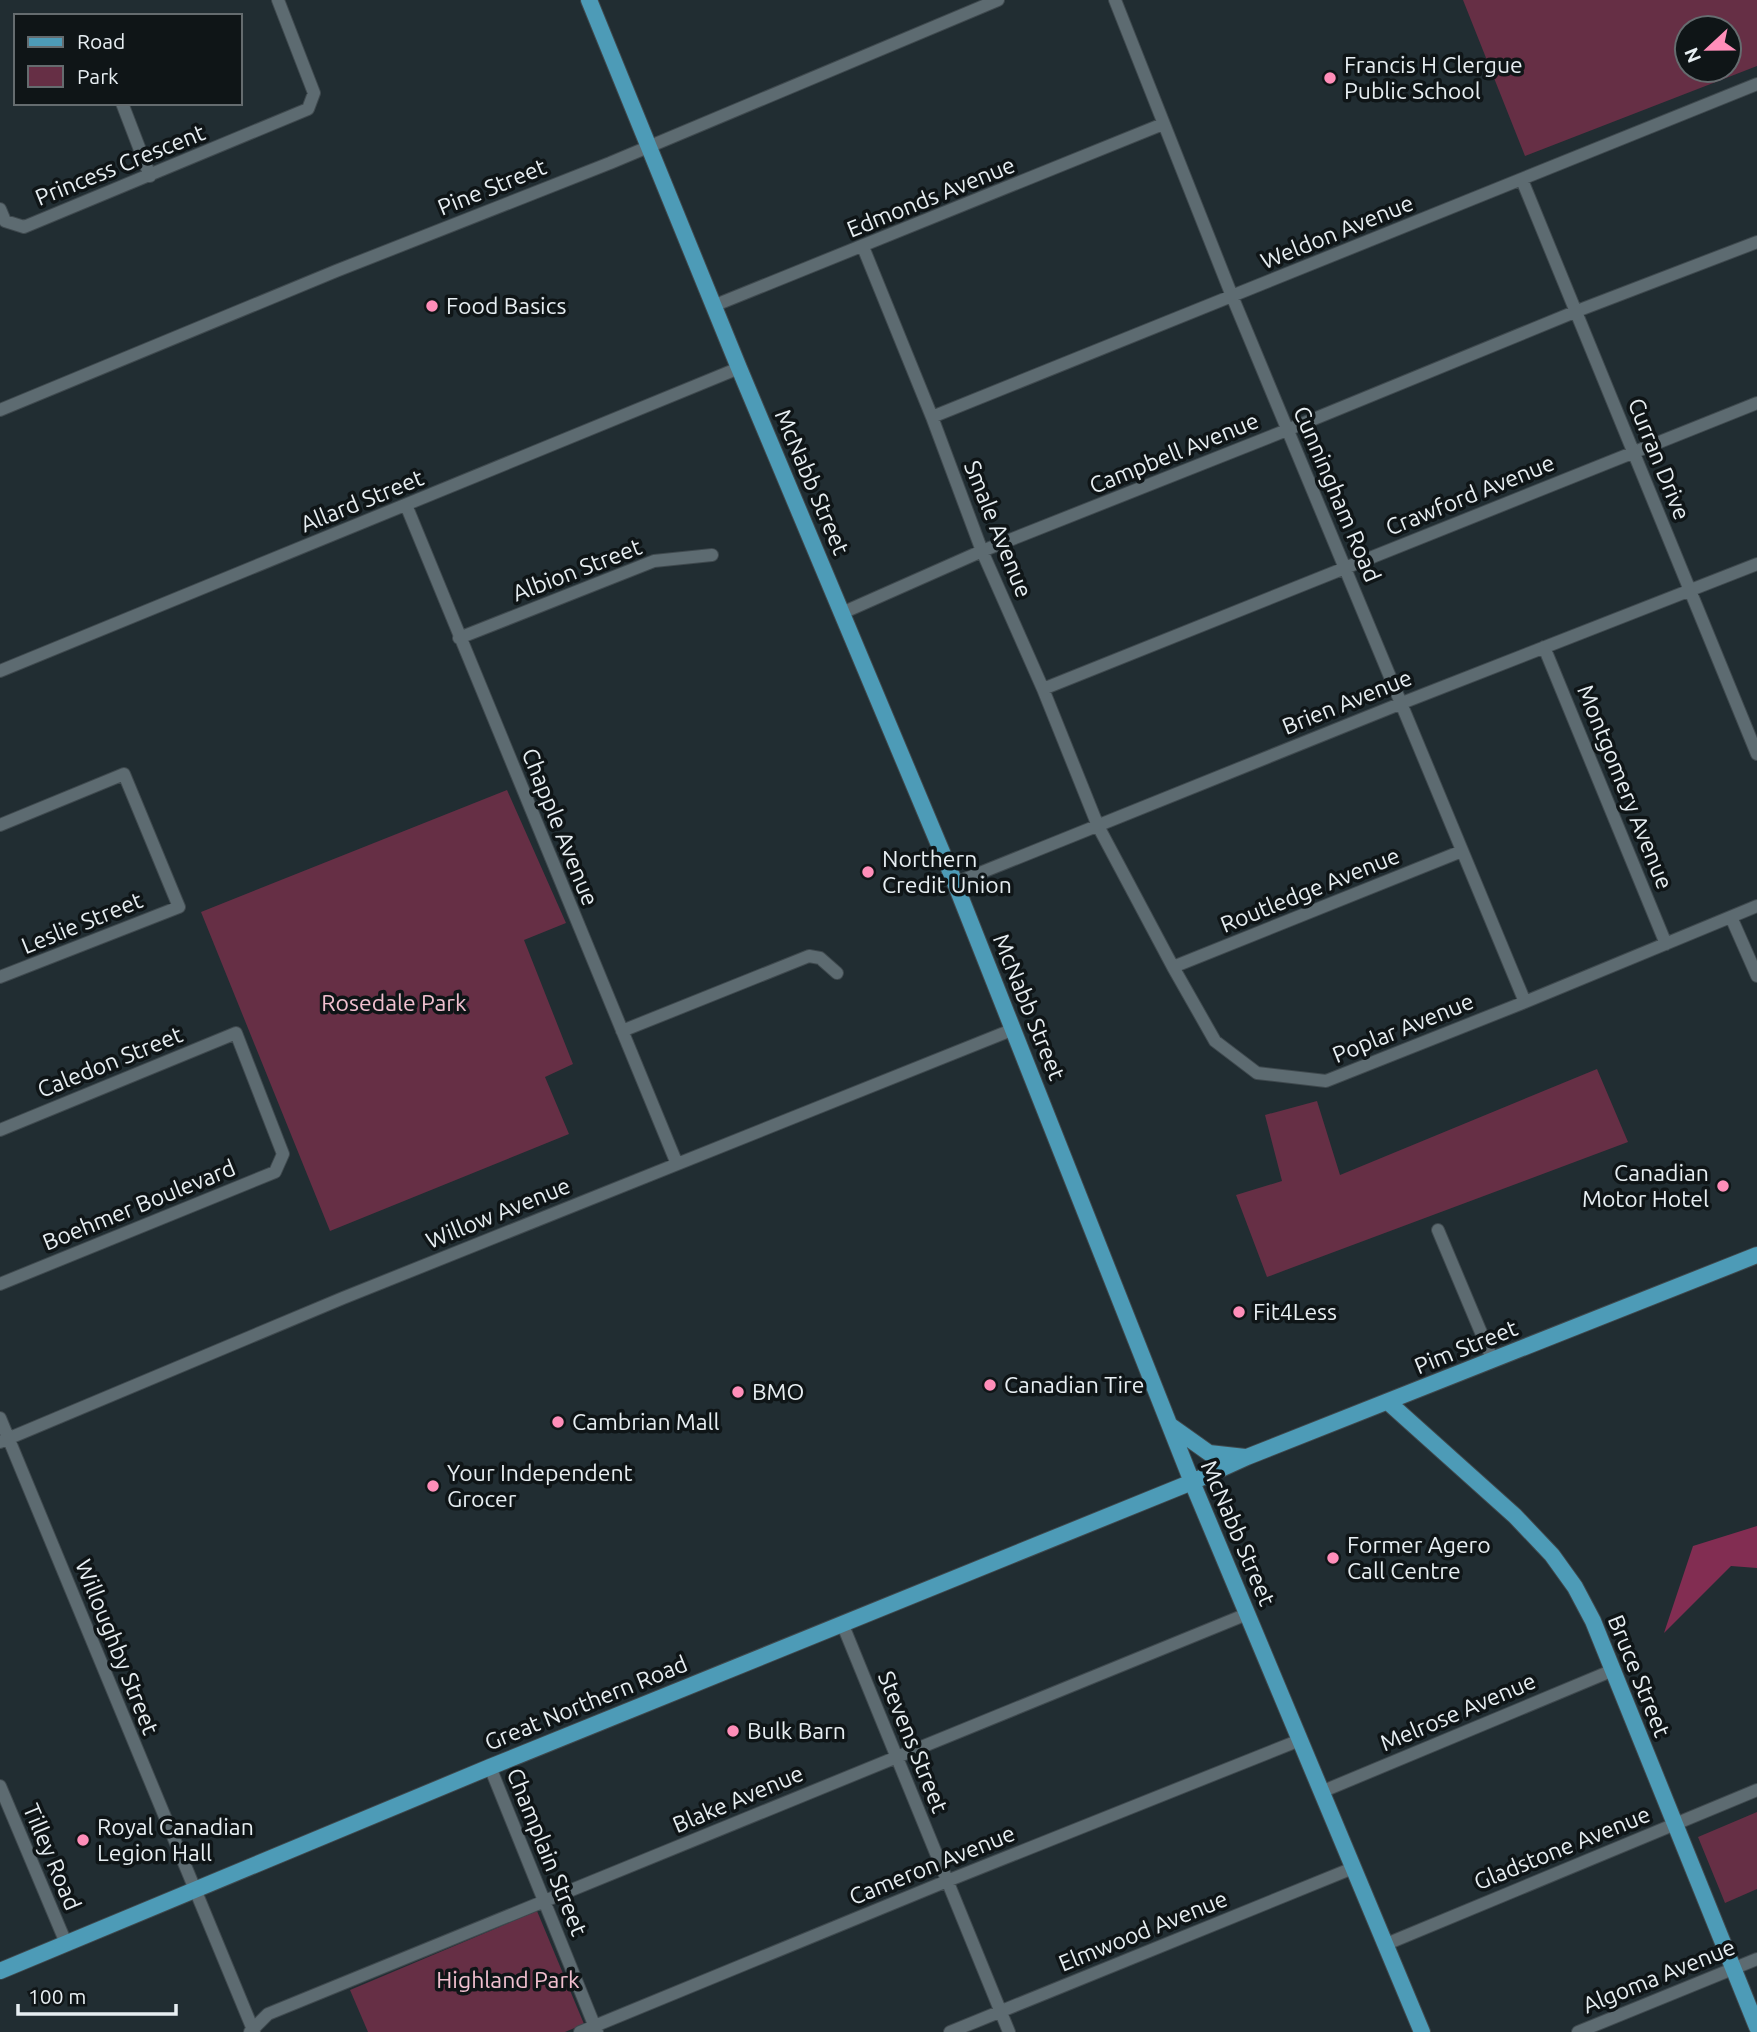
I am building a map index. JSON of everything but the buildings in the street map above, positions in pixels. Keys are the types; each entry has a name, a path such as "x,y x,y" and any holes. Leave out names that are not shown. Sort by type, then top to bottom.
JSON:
{"main road":[{"name":"McNabb Street","path":"589,0 713,306 955,883 1192,1482 1422,2032"},
{"name":"Pim Street","path":"1192,1482 1247,1457 1757,1255"},
{"name":"Bruce Street","path":"1388,1402 1515,1516 1552,1555 1574,1587 1593,1621 1757,2027"},
{"path":"1169,1424 1209,1452 1247,1457"},
{"name":"Great Northern Road","path":"0,1970 490,1767 1192,1482"}],"street":[{"name":"Princess Crescent","path":"0,209 5,221 24,227 308,108 314,93 278,0"},
{"name":"Pine Street","path":"0,410 336,271 610,163 997,0"},
{"name":"Cunningham Road","path":"1115,0 1232,296 1525,1002"},
{"name":"Weldon Avenue","path":"932,417 1757,85"},
{"path":"123,105 150,176"},
{"name":"Edmonds Avenue","path":"713,306 1163,124"},
{"name":"Curran Drive","path":"1522,180 1757,754"},
{"name":"Campbell Avenue","path":"842,613 982,551 1577,311 1757,242"},
{"name":"Smale Avenue","path":"863,247 932,417 982,551 1043,689 1098,826"},
{"name":"Allard Street","path":"0,671 739,368"},
{"name":"Crawford Avenue","path":"1043,689 1757,402"},
{"name":"Chapple Avenue","path":"406,505 677,1164"},
{"name":"Albion Street","path":"460,638 654,561 712,555"},
{"name":"Brien Avenue","path":"955,883 1690,588 1757,564"},
{"name":"Montgomery Avenue","path":"1544,647 1666,944"},
{"name":"Leslie Street","path":"0,825 124,774 179,907 0,977"},
{"name":"Poplar Avenue","path":"1098,826 1215,1041 1257,1073 1326,1081 1757,906"},
{"name":"Routledge Avenue","path":"1173,967 1462,851"},
{"path":"1731,917 1757,976"},
{"path":"622,1031 809,956 820,958 837,972"},
{"name":"Willow Avenue","path":"4,1440 343,1298 1014,1029"},
{"name":"Caledon Street","path":"0,1130 236,1034 283,1154"},
{"name":"Boehmer Boulevard","path":"0,1284 275,1172 283,1154"},
{"path":"1438,1230 1493,1361"},
{"name":"Willoughby Street","path":"0,1418 4,1440 252,2031"},
{"name":"Blake Avenue","path":"252,2031 268,2014 1247,1614"},
{"name":"Stevens Street","path":"842,1623 1009,2032"},
{"name":"Melrose Avenue","path":"1321,1792 1611,1671"},
{"name":"Cameron Avenue","path":"580,2032 596,2029 947,1881 1300,1740"},
{"name":"Champlain Street","path":"490,1767 596,2029"},
{"name":"Tilley Road","path":"0,1786 66,1944"},
{"name":"Gladstone Avenue","path":"1384,1945 1757,1790"},
{"name":"Elmwood Avenue","path":"950,2032 1353,1868"},
{"name":"Algoma Avenue","path":"1578,2032 1757,1959"}],"green space":[{"path":"1463,0 1757,0 1757,66 1743,71 1743,14 1673,14 1673,84 1711,84 1525,156"},
{"name":"Rosedale Park","path":"507,790 566,923 524,940 573,1064 545,1077 569,1134 330,1231 201,912"},
{"path":"1597,1069 1628,1142 1267,1277 1236,1195 1282,1181 1265,1115 1317,1101 1340,1175"},
{"path":"1757,1812 1757,1889 1725,1903 1698,1837"},
{"name":"Highland Park","path":"537,1911 584,2024 565,2032 368,2032 350,1990"}],"shaded area":[{"path":"1757,1526 1757,1568 1731,1566 1664,1633 1693,1546"}],"place":[{"name":"Francis H Clergue Public School","path":"1330,78"},
{"name":"Food Basics","path":"432,306"},
{"name":"Northern Credit Union","path":"868,872"},
{"name":"Canadian Motor Hotel","path":"1723,1186"},
{"name":"Fit4Less","path":"1239,1312"},
{"name":"Canadian Tire","path":"990,1385"},
{"name":"BMO","path":"738,1392"},
{"name":"Cambrian Mall","path":"558,1422"},
{"name":"Your Independent Grocer","path":"433,1486"},
{"name":"Former Agero Call Centre","path":"1333,1558"},
{"name":"Bulk Barn","path":"733,1731"},
{"name":"Royal Canadian Legion Hall","path":"83,1840"}]}
